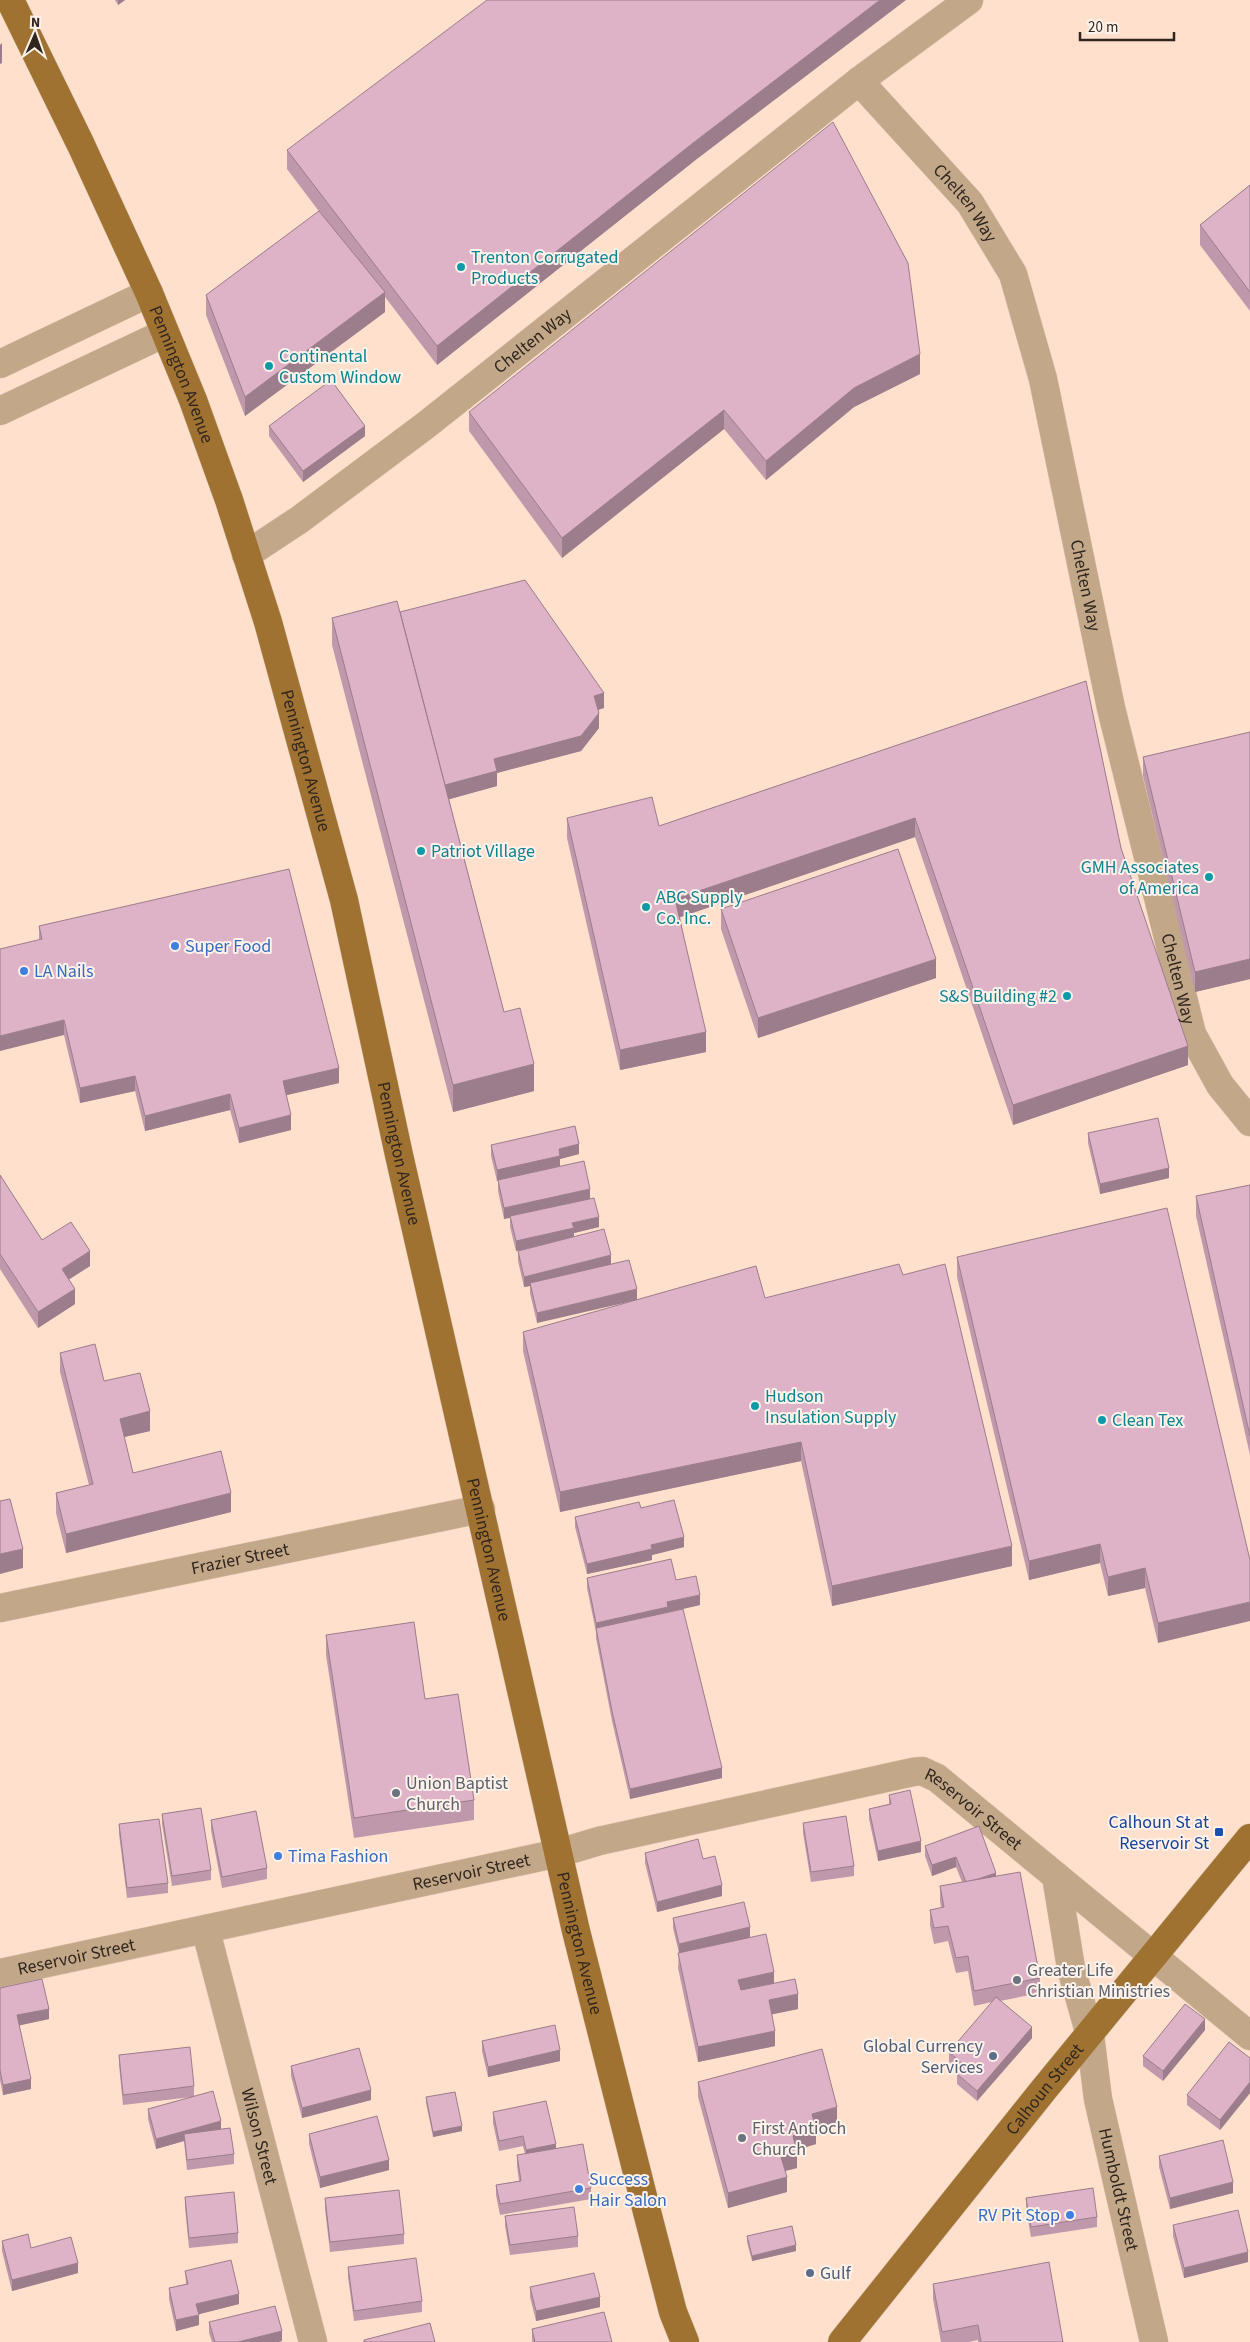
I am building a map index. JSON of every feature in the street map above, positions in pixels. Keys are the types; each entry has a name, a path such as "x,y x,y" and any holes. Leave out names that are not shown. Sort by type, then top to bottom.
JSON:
{"main road":[{"name":"Pennington Avenue","path":"10,0 81,145 166,333 193,400 268,622 344,900 401,1164 576,1931 673,2312 685,2342"},
{"name":"Calhoun Street","path":"842,2342 1250,1838"}],"street":[{"name":"Chelten Way","path":"246,555 299,520 426,425 859,82 969,0"},
{"name":"Chelten Way","path":"859,82 970,203 1013,274 1044,379 1111,708 1192,1034 1220,1085 1250,1122"},
{"path":"0,364 149,293"},
{"path":"0,411 166,333"},
{"name":"Frazier Street","path":"0,1608 481,1508"},
{"name":"Reservoir Street","path":"0,1973 558,1853 599,1840 922,1771 936,1778 1056,1876"},
{"path":"1056,1876 1250,2036"},
{"name":"Humboldt Street","path":"1056,1876 1072,1968 1090,2035 1098,2099 1154,2342"},
{"name":"Wilson Street","path":"206,1930 313,2342"}],"building":[{"name":"Trenton Corrugated Products","path":"487,0 880,0 693,143 437,346 287,150"},
{"path":"833,122 908,263 920,354 854,388 766,461 724,410 562,538 469,412"},
{"path":"1250,185 1250,292 1200,225"},
{"name":"Continental Custom Window","path":"319,211 385,292 245,397 206,295"},
{"path":"331,380 365,426 303,471 269,426"},
{"path":"525,580 604,693 594,696 599,713 581,736 494,759 497,771 445,785 400,612"},
{"name":"Patriot Village","path":"397,601 504,1012 520,1008 534,1064 453,1085 332,618"},
{"path":"1086,681 1121,848 1188,1046 1013,1105 915,818 675,899 706,1032 620,1050 567,818 652,797 659,826"},
{"name":"GMH Associates of America","path":"1250,732 1250,959 1195,972 1143,757"},
{"path":"898,849 936,959 758,1018 721,909"},
{"path":"289,869 339,1068 283,1081 291,1115 239,1128 230,1094 145,1116 135,1076 80,1088 64,1020 0,1036 0,949 42,939 39,926"},
{"path":"1158,1118 1169,1168 1100,1184 1088,1133"},
{"path":"575,1126 579,1144 559,1149 560,1156 497,1170 491,1145"},
{"path":"584,1161 590,1189 504,1208 498,1180"},
{"path":"0,1175 42,1240 71,1222 90,1251 62,1269 75,1289 38,1312 0,1254"},
{"path":"1250,1185 1250,1436 1196,1196"},
{"path":"594,1198 599,1217 572,1223 574,1228 516,1241 510,1216"},
{"name":"Clean Tex","path":"1167,1208 1250,1560 1250,1602 1158,1623 1145,1568 1108,1577 1100,1544 1029,1561 957,1257"},
{"path":"604,1229 611,1255 524,1277 518,1251"},
{"path":"629,1260 637,1289 537,1313 530,1283"},
{"name":"Hudson Insulation Supply","path":"899,1264 903,1275 945,1264 1012,1546 832,1586 801,1442 560,1492 523,1332 756,1266 765,1298"},
{"path":"95,1344 104,1381 140,1373 150,1411 120,1419 133,1473 221,1451 231,1493 66,1534 56,1493 93,1484 60,1353"},
{"path":"10,1499 23,1549 0,1554 0,1501"},
{"path":"674,1500 684,1537 651,1545 652,1549 587,1564 575,1517 639,1502 641,1508"},
{"path":"671,1559 676,1580 696,1576 700,1595 667,1602 668,1607 596,1623 587,1578"},
{"path":"683,1609 722,1768 630,1789 596,1628"},
{"path":"414,1622 425,1699 458,1694 474,1800 354,1818 326,1635"},
{"path":"910,1790 921,1841 878,1851 869,1809 891,1804 889,1795"},
{"path":"201,1808 211,1870 172,1876 162,1814"},
{"path":"256,1811 267,1868 222,1877 211,1820"},
{"path":"846,1816 854,1866 811,1872 803,1823"},
{"path":"159,1819 168,1883 127,1888 119,1824"},
{"path":"979,1826 996,1873 966,1882 956,1857 932,1865 925,1846"},
{"path":"698,1839 703,1859 715,1856 722,1885 657,1902 645,1853"},
{"path":"1020,1872 1040,1978 974,1991 968,1956 956,1958 948,1926 934,1928 930,1910 944,1907 940,1886"},
{"path":"744,1902 750,1927 679,1944 673,1918"},
{"path":"766,1934 774,1972 738,1980 741,1990 795,1979 798,1994 769,2000 775,2031 698,2047 678,1953"},
{"path":"42,1979 49,2009 17,2015 31,2079 3,2085 0,2070 0,1988"},
{"path":"996,1997 1032,2027 977,2091 957,2074 965,2066 949,2052"},
{"path":"1185,2004 1205,2019 1163,2071 1143,2056"},
{"path":"555,2025 560,2050 488,2067 482,2041"},
{"path":"1229,2042 1250,2058 1250,2082 1220,2120 1187,2095"},
{"path":"190,2047 194,2086 123,2095 119,2055"},
{"path":"359,2048 371,2090 302,2108 291,2066"},
{"path":"822,2049 837,2107 812,2114 816,2129 793,2136 797,2152 781,2157 787,2177 728,2193 698,2082"},
{"path":"213,2091 221,2121 156,2139 148,2109"},
{"path":"455,2092 462,2126 433,2132 426,2097"},
{"path":"546,2101 556,2144 526,2150 523,2136 499,2141 493,2112"},
{"path":"377,2116 389,2160 320,2177 309,2134"},
{"path":"230,2128 234,2154 187,2160 184,2134"},
{"path":"1223,2140 1233,2182 1170,2198 1159,2156"},
{"path":"583,2144 591,2188 500,2204 496,2185 521,2181 517,2155"},
{"path":"1093,2188 1097,2217 1031,2227 1026,2198"},
{"path":"399,2190 404,2234 330,2242 325,2198"},
{"path":"234,2192 238,2233 189,2238 185,2197"},
{"path":"574,2207 578,2236 510,2245 505,2216"},
{"path":"1238,2210 1248,2252 1184,2268 1173,2225"},
{"path":"792,2226 796,2245 752,2256 747,2236"},
{"path":"28,2234 31,2248 71,2237 78,2263 12,2280 2,2241"},
{"path":"416,2258 422,2301 354,2311 348,2267"},
{"path":"231,2260 239,2294 196,2304 199,2315 176,2320 169,2288 188,2284 185,2271"},
{"path":"1049,2262 1063,2342 981,2342 978,2325 942,2332 933,2284"},
{"path":"594,2273 600,2297 536,2311 530,2287"},
{"path":"275,2306 282,2331 238,2342 215,2342 209,2322"},
{"path":"604,2312 612,2342 535,2342 532,2329"},
{"path":"430,2323 435,2342 364,2342 364,2340"}],"place":[{"name":"Trenton Corrugated Products","path":"461,267"},
{"name":"Continental Custom Window","path":"269,366"},
{"name":"Patriot Village","path":"421,851"},
{"name":"GMH Associates of America","path":"1209,877"},
{"name":"ABC Supply Co. Inc.","path":"646,907"},
{"name":"Super Food","path":"175,946"},
{"name":"LA Nails","path":"24,971"},
{"name":"S&S Building #2","path":"1067,996"},
{"name":"Hudson Insulation Supply","path":"755,1406"},
{"name":"Clean Tex","path":"1102,1420"},
{"name":"Union Baptist Church","path":"396,1793"},
{"name":"Calhoun St at Reservoir St","path":"1219,1832"},
{"name":"Tima Fashion","path":"278,1856"},
{"name":"Greater Life Christian Ministries","path":"1017,1980"},
{"name":"Global Currency Services","path":"993,2056"},
{"name":"First Antioch Church","path":"742,2138"},
{"name":"Success Hair Salon","path":"579,2189"},
{"name":"RV Pit Stop","path":"1070,2215"},
{"name":"Gulf","path":"810,2273"}]}
